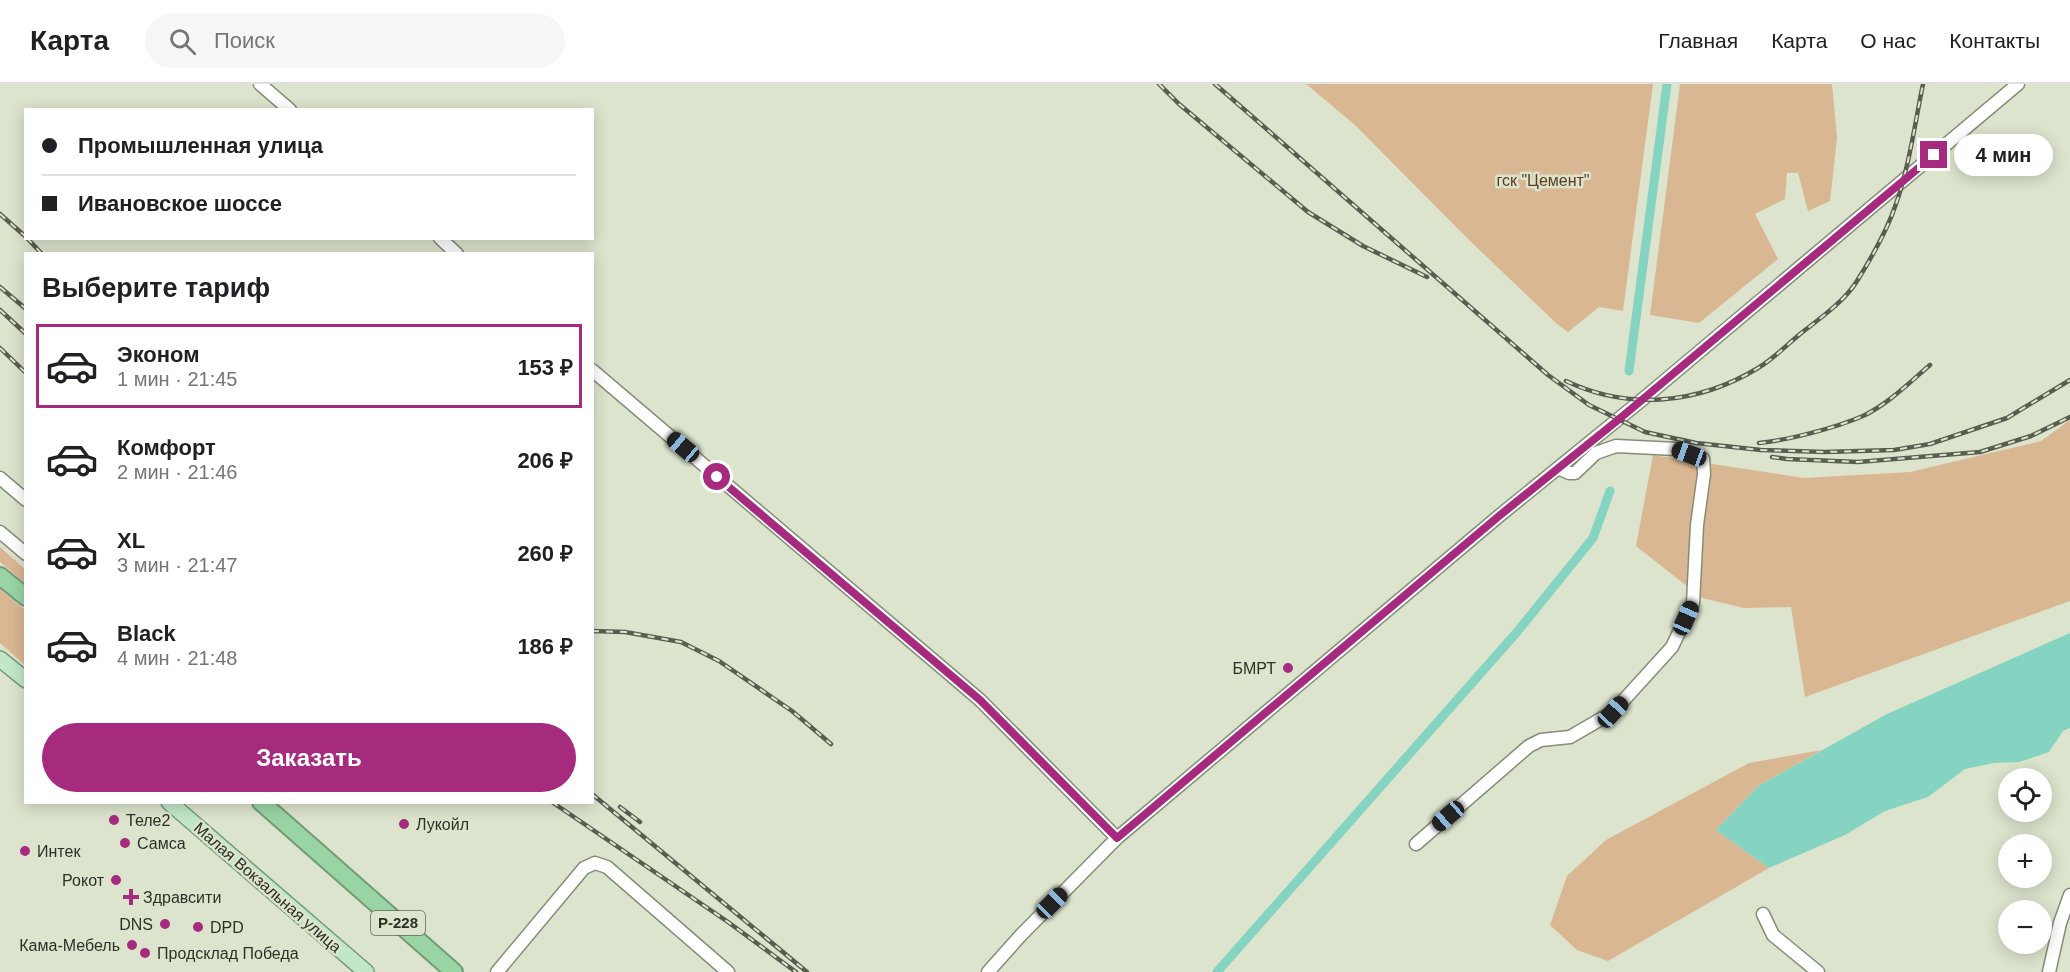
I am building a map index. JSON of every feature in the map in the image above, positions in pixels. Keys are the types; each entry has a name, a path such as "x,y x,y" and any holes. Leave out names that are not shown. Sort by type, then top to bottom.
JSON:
{"highway":[{"path":"0,576 24,595"},
{"name":"Р-228","path":"263,804 454,972"}],"main road":[{"path":"0,659 24,678"},
{"name":"Малая Вокзальная улица","path":"171,804 366,972"}],"street":[{"path":"260,84 288,108"},
{"path":"988,972 1021,935 1117,838 1499,516 1651,393 2019,84"},
{"path":"442,240 455,252"},
{"path":"594,372 980,700 1117,838"},
{"path":"1416,844 1528,746 1541,740 1570,737 1613,712 1672,647 1693,603 1696,525 1704,474 1703,459 1676,449 1616,446 1596,453 1575,472 1569,473 1558,468"},
{"path":"0,477 24,498"},
{"path":"0,532 24,552"},
{"path":"497,972 584,868 595,863 607,867 728,972"},
{"path":"2049,972 2060,923 2070,895"},
{"path":"1763,914 1773,934 1818,972"}],"green space":[{"name":"гск \"Цемент\"","path":"1306,84 1653,84 1623,311 1599,307 1568,332 1468,239 1356,126"},
{"path":"1680,84 1832,84 1837,138 1830,201 1808,211 1798,173 1787,173 1785,199 1755,214 1778,259 1699,323 1650,315"},
{"path":"2070,420 2070,601 1805,697 1791,607 1744,608 1702,598 1636,546 1653,455 1804,478 1910,472 2041,441"},
{"path":"0,547 24,568 24,582 0,562"},
{"path":"0,589 24,609 24,664 0,643"},
{"path":"1822,750 1758,786 1716,830 1769,868 1608,961 1577,950 1550,925 1567,876 1606,840 1749,763"}],"water":[{"path":"2070,633 2070,728 2063,731 2049,752 2019,762 1994,763 1965,769 1928,797 1885,811 1845,835 1769,868 1716,830 1758,786 1887,714"}],"waterway":[{"path":"1629,371 1667,84"},
{"path":"1217,972 1517,632 1593,538 1610,491"}],"railway":[{"path":"1159,84 1179,104 1308,212 1363,246 1427,277"},
{"path":"1215,84 1548,375 1589,405 1645,432 1696,443 1761,450 1825,452 1894,450 1930,444 2007,418 2070,380"},
{"path":"1566,381 1590,391 1614,397 1639,400 1688,396 1735,380 1764,364 1831,310 1846,296 1857,281 1879,244 1892,214 1901,190 1923,84"},
{"path":"0,214 24,235"},
{"path":"29,240 40,252"},
{"path":"0,287 24,307"},
{"path":"0,310 24,332"},
{"path":"0,348 24,371"},
{"path":"1759,443 1812,433 1863,416 1890,399 1930,365"},
{"path":"1772,457 1858,462 1980,452 2031,436 2070,417"},
{"path":"594,631 625,632 681,642 719,661 792,711 831,744"},
{"path":"594,796 807,972"},
{"path":"555,804 728,922 796,972"},
{"path":"620,807 640,822"}],"place":[{"name":"БМРТ","path":"1288,668"},
{"name":"Теле2","path":"114,820"},
{"name":"Лукойл","path":"404,824"},
{"name":"Самса","path":"125,843"},
{"name":"Интек","path":"25,851"},
{"name":"Рокот","path":"116,880"},
{"name":"Здравсити","path":"131,897"},
{"name":"DNS","path":"165,924"},
{"name":"DPD","path":"198,927"},
{"name":"Кама-Мебель","path":"132,945"},
{"name":"Продсклад Победа","path":"145,953"}],"route":[{"path":"717,477 980,700 1117,838 1343,646 1618,420 1934,155"}]}
